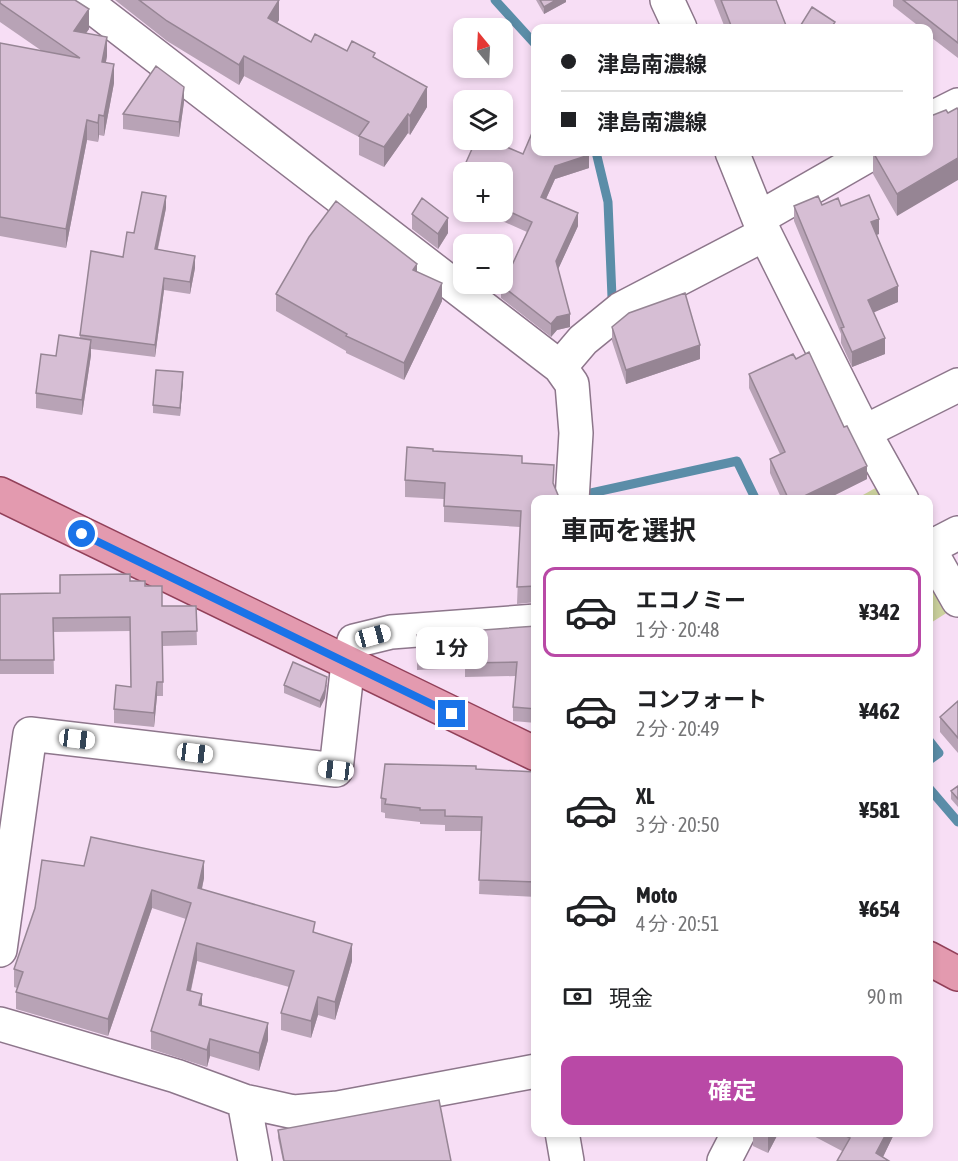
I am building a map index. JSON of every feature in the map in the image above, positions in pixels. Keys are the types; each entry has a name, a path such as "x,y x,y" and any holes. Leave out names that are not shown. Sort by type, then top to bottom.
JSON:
{"main road":[{"path":"0,494 531,752"},
{"path":"933,961 958,974"}],"street":[{"path":"666,0 678,24"},
{"path":"91,2 560,367 572,384 575,413 572,495"},
{"path":"933,118 958,105"},
{"path":"734,156 762,226 864,432 899,495"},
{"path":"560,367 583,340 621,309 762,226 868,156"},
{"path":"864,432 958,385"},
{"path":"933,546 958,533"},
{"path":"933,555 958,600"},
{"path":"0,950 30,734 336,770 348,663 354,642 391,632 531,621"},
{"path":"0,1024 176,1076 243,1101 294,1113 338,1108 531,1072"},
{"path":"243,1101 255,1161"},
{"path":"563,1137 567,1161"},
{"path":"724,1161 737,1137"}],"green space":[{"path":"879,486 884,495 863,495"},
{"path":"933,585 948,612 933,621"}],"building":[{"path":"0,0 75,0 89,9 74,31 107,37 102,62 114,64 104,116 99,115 98,123 87,120 66,229 0,217 0,43 80,58 0,3"},
{"path":"139,0 279,0 268,18 311,42 315,34 347,51 352,41 375,53 373,57 427,87 410,116 408,114 384,147 359,136 369,122 244,56 239,65 167,21"},
{"path":"540,0 556,0 544,7"},
{"path":"721,0 776,0 785,24 730,24"},
{"path":"903,0 958,0 958,43"},
{"path":"812,7 835,22 834,24 801,24"},
{"path":"156,66 184,87 179,122 123,114"},
{"path":"957,108 958,110 958,158 897,194 875,156 933,156 933,115 946,110 948,113"},
{"path":"531,135 531,156 586,156 555,166 541,197 578,213 556,261 570,314 557,317 551,324 513,294 513,263 532,222 513,213 513,162 466,162 472,150 513,150 523,154"},
{"path":"142,192 166,196 155,249 195,256 190,282 164,278 155,345 80,335 91,251 123,257 127,232 134,233"},
{"path":"869,195 879,219 871,222 898,286 868,300 885,338 852,352 794,206 818,196 822,205 838,198 841,206"},
{"path":"422,198 448,218 438,234 412,214"},
{"path":"336,201 417,264 413,270 442,283 404,363 346,336 347,334 276,294 309,237"},
{"path":"685,293 700,345 626,370 612,327 629,313"},
{"path":"59,335 91,340 82,400 36,393 41,354 56,356"},
{"path":"809,352 844,427 847,426 867,466 806,495 787,495 770,459 785,452 749,374 793,354 796,359"},
{"path":"156,370 183,372 180,408 153,405"},
{"path":"407,447 433,449 433,451 522,456 522,463 554,465 553,483 558,495 531,495 531,586 517,587 521,511 444,506 445,483 405,480"},
{"path":"130,574 130,581 145,581 145,586 162,586 162,606 196,606 197,631 162,632 163,682 157,682 154,713 114,709 116,685 131,687 130,617 53,618 54,660 0,660 0,594 60,593 60,575"},
{"path":"531,626 531,709 513,707 517,662 465,663 465,654 417,655 417,635"},
{"path":"293,662 327,677 320,701 284,685"},
{"path":"958,701 958,738 940,717"},
{"path":"385,764 476,766 476,769 531,772 531,882 479,880 482,817 445,816 445,810 420,810 420,808 385,804 386,799 381,798"},
{"path":"958,786 958,799 951,791"},
{"path":"91,837 204,861 198,888 315,922 313,932 352,944 335,1002 318,997 311,1021 281,1013 294,971 197,943 187,990 202,994 199,1005 268,1023 259,1053 210,1039 207,1050 151,1031 191,903 152,890 108,1019 16,992 23,972 14,969 35,908 42,860 84,866"},
{"path":"439,1100 451,1161 284,1161 278,1130"},
{"path":"848,1137 884,1137 876,1153 889,1161 837,1161 850,1138"}],"waterway":[{"path":"495,0 531,40"},
{"path":"597,156 608,202 612,297"},
{"path":"591,493 737,461 754,495"},
{"path":"933,745 939,753 933,757"},
{"path":"933,793 958,822"}],"route":[{"path":"82,534 452,714"}]}
